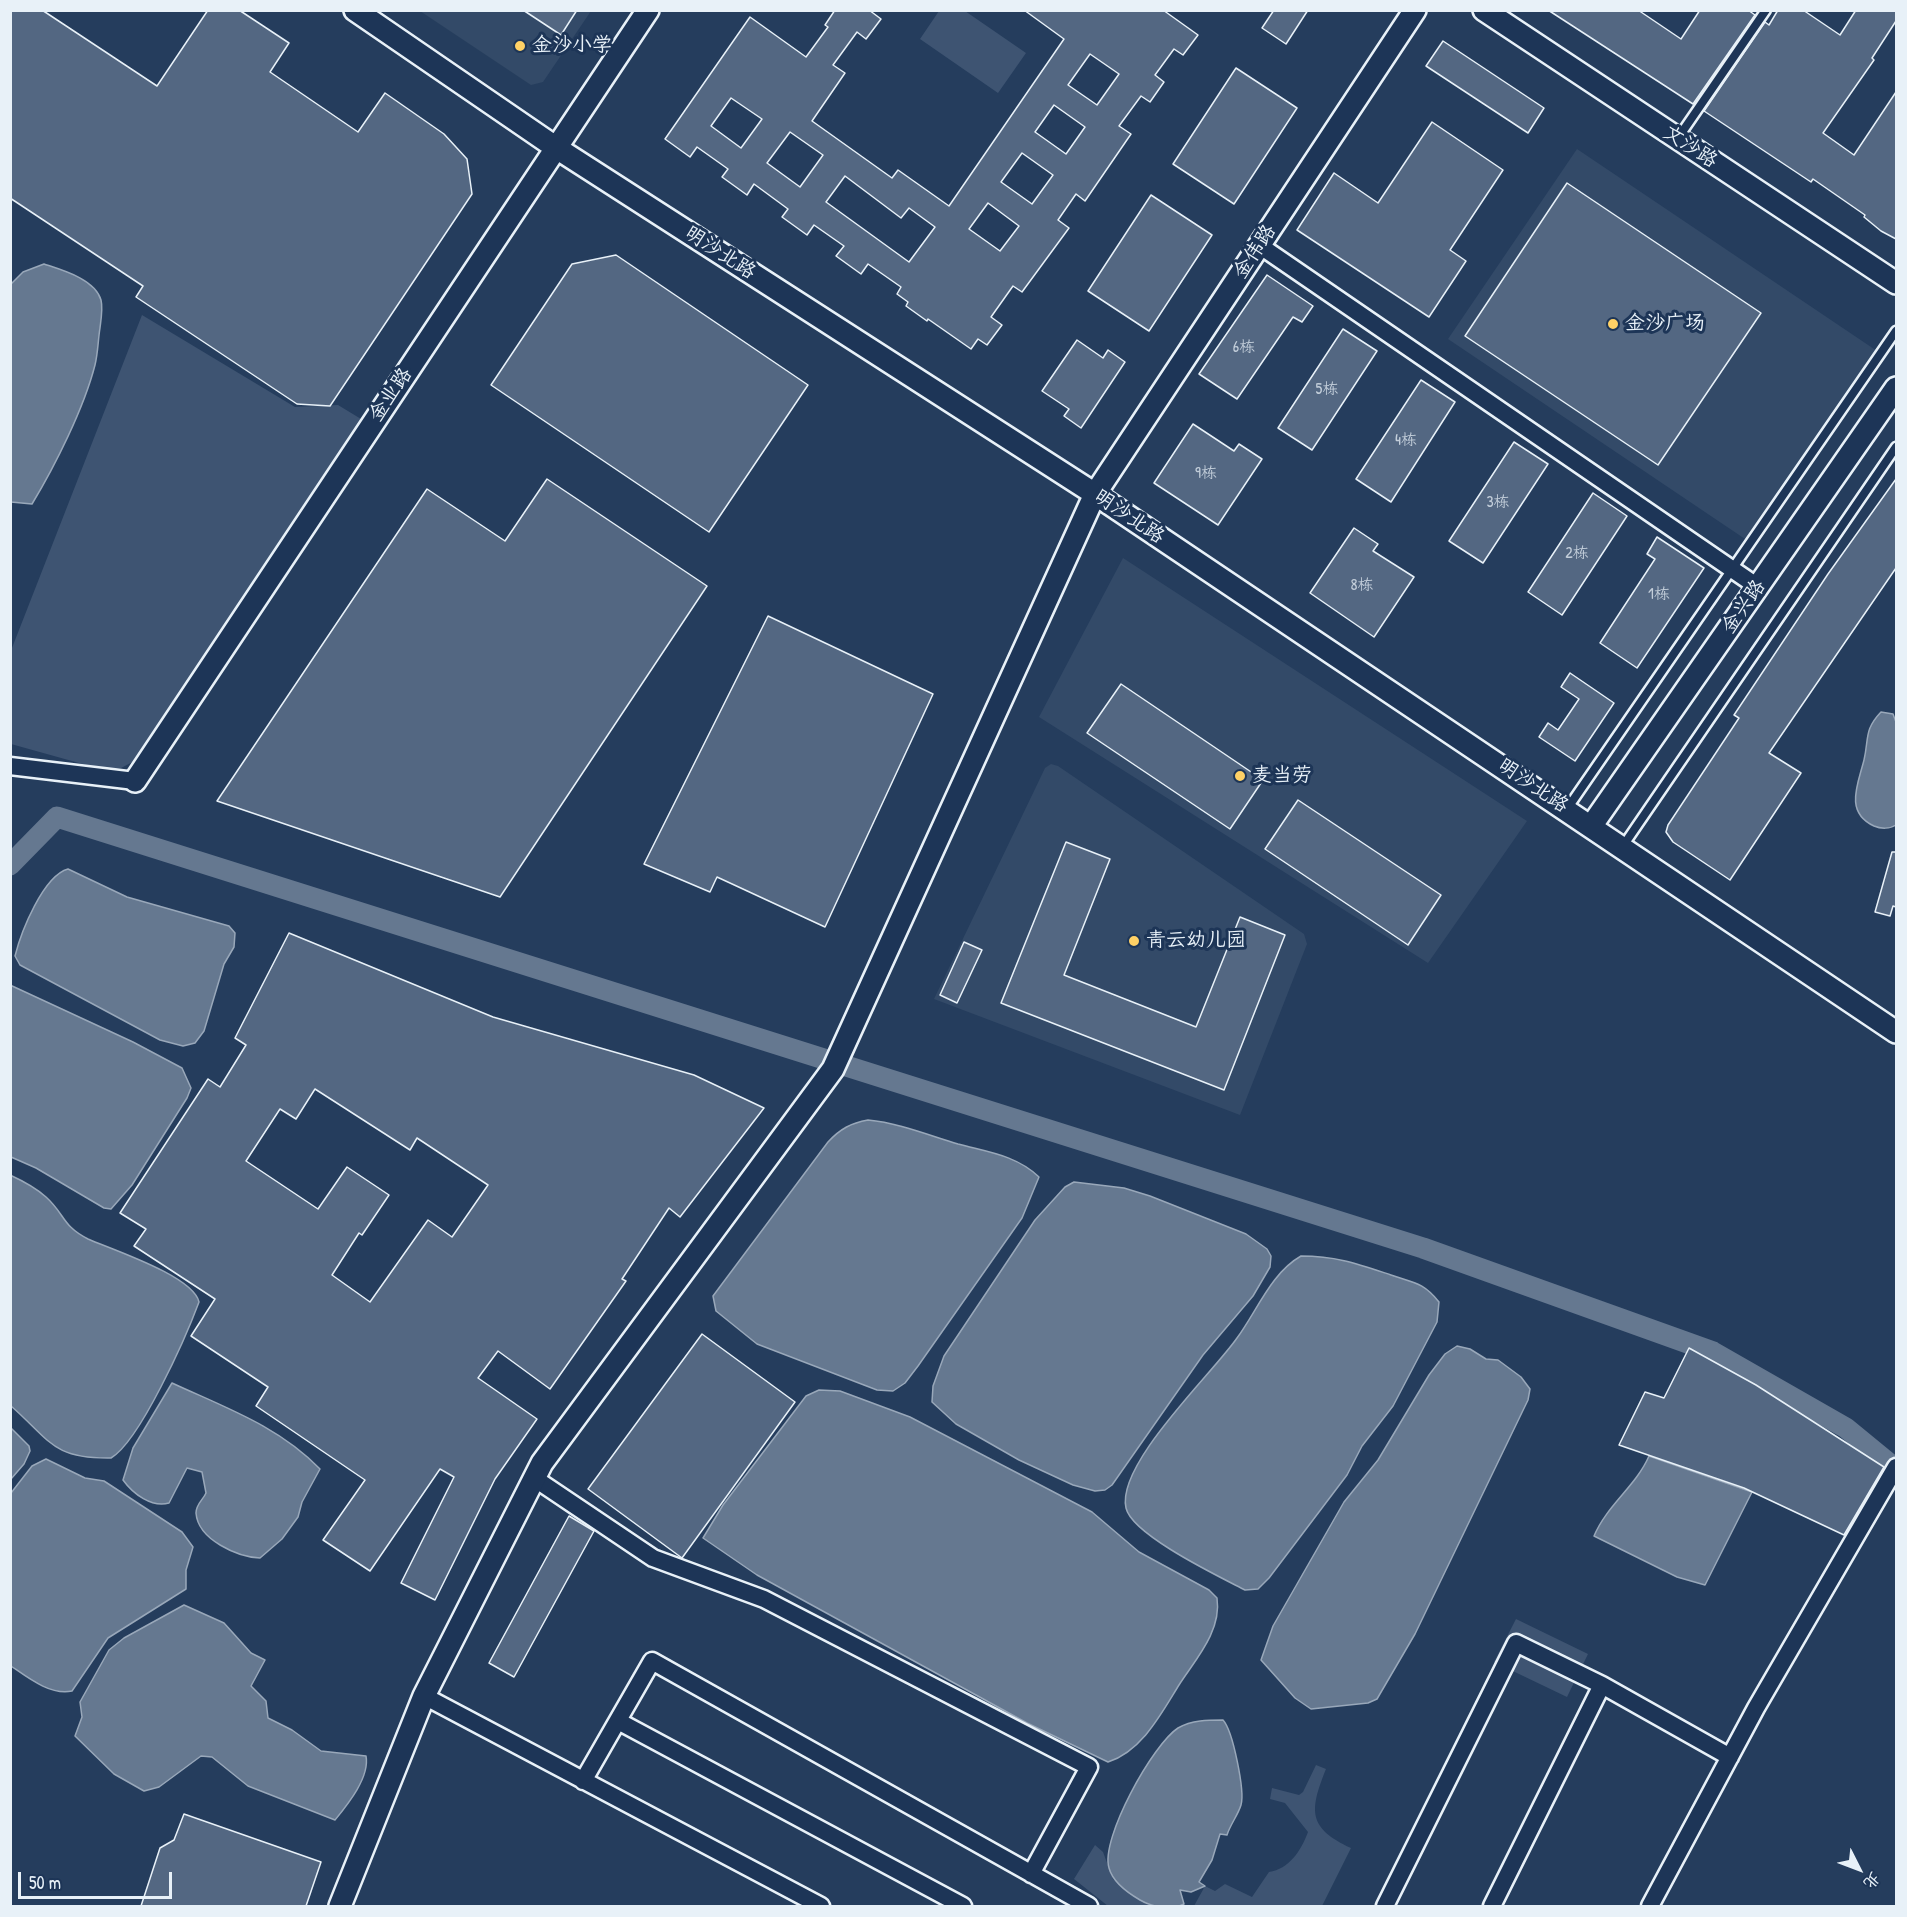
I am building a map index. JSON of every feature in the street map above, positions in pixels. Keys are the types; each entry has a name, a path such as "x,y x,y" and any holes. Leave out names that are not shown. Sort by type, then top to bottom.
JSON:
{"street":[{"name":"明沙北路","path":"355,10 555,147 1095,494 1592,825 1896,1032"},
{"name":"金业路","path":"135,781 648,10"},
{"name":"金伟路","path":"340,1906 424,1696 542,1463 833,1069 1095,494 1415,10"},
{"name":"文沙路","path":"1485,10 1896,283"},
{"path":"1259,245 1758,587"},
{"name":"金兴路","path":"1592,825 1896,388"},
{"path":"10,766 135,781"},
{"path":"1650,1906 1730,1757 1896,1467"},
{"path":"534,1478 653,1558 764,1599 1089,1767 1031,1874"},
{"path":"1385,1906 1516,1642 1602,1685 1730,1757"},
{"path":"583,1781 652,1660 1089,1906"},
{"path":"1492,1906 1602,1685"},
{"path":"424,1696 821,1906"},
{"path":"618,1721 963,1906"}],"lane":[{"path":"1678,138 1766,10"},
{"path":"1567,809 1896,331"},
{"path":"1623,846 1896,447"}],"shaded area":[{"name":"金沙小学","path":"420,11 591,11 543,82 531,85"},
{"path":"939,11 965,11 1026,53 998,93 920,39"},
{"name":"金沙广场","path":"1577,149 1877,351 1748,541 1448,339"},
{"path":"44,264 77,276 92,286 101,300 102,310 96,360 84,400 59,455 32,504 11,502 11,284 23,272"},
{"path":"142,315 295,407 338,405 366,422 144,756 121,768 97,768 11,744 10,653"},
{"path":"1123,558 1527,821 1428,963 1039,717"},
{"path":"1881,712 1893,714 1896,722 1896,825 1885,828 1874,826 1865,820 1859,813 1855,797 1869,729"},
{"name":"青云幼儿园","path":"1051,764 1058,766 1304,934 1307,944 1240,1115 934,999 1045,768"},
{"path":"68,869 127,897 229,926 235,933 234,947 224,964 204,1031 195,1043 183,1046 160,1040 20,965 15,956 34,906 50,882"},
{"path":"10,985 133,1042 182,1068 191,1088 187,1098 132,1185 111,1209 104,1208 36,1168 11,1157"},
{"path":"868,1120 902,1127 1001,1155 1021,1164 1039,1177 1022,1218 918,1366 905,1383 893,1391 877,1390 757,1344 716,1311 713,1296 828,1142 846,1127"},
{"path":"10,1175 46,1197 68,1224 80,1234 168,1274 194,1292 199,1302 161,1387 135,1431 123,1448 111,1458 76,1455 64,1451 44,1438 11,1406"},
{"path":"1074,1182 1124,1188 1150,1196 1246,1234 1267,1249 1271,1256 1270,1267 1253,1296 1203,1355 1112,1485 1105,1490 1095,1491 1073,1485 1019,1460 956,1424 932,1402 933,1386 944,1356 1035,1220 1065,1187"},
{"path":"1301,1256 1347,1261 1418,1284 1428,1290 1439,1302 1437,1322 1393,1406 1362,1446 1347,1475 1269,1578 1258,1589 1245,1590 1178,1554 1144,1530 1132,1519 1126,1508 1127,1489 1150,1444 1225,1354 1281,1272"},
{"path":"1457,1346 1470,1349 1486,1359 1498,1360 1521,1377 1530,1389 1528,1400 1415,1634 1377,1699 1368,1703 1311,1709 1295,1698 1261,1660 1273,1626 1344,1502 1378,1460 1429,1375 1445,1354"},
{"path":"172,1383 269,1429 304,1454 320,1469 302,1502 298,1517 282,1539 260,1558 241,1554 221,1545 211,1539 198,1523 196,1510 206,1493 202,1472 187,1468 169,1503 163,1504 143,1499 123,1480 133,1448"},
{"path":"819,1390 840,1391 910,1417 1092,1512 1139,1552 1209,1590 1217,1598 1215,1622 1206,1644 1158,1719 1131,1749 1108,1762 1027,1723 757,1575 703,1538 723,1505 806,1396"},
{"path":"11,1428 29,1446 30,1451 24,1464 11,1479"},
{"path":"1649,1456 1752,1492 1705,1585 1677,1577 1594,1536 1606,1515 1637,1477"},
{"path":"46,1459 85,1478 104,1481 182,1532 193,1547 186,1570 186,1589 108,1638 72,1691 64,1692 48,1688 11,1666 11,1493 32,1466"},
{"path":"184,1605 224,1623 251,1653 265,1660 251,1686 266,1701 268,1718 292,1730 321,1751 366,1756 365,1773 352,1798 335,1820 248,1786 212,1757 201,1756 159,1787 144,1791 114,1774 75,1736 82,1717 80,1702 109,1650 124,1638"},
{"path":"1516,1619 1588,1654 1567,1697 1494,1662"},
{"path":"1223,1720 1231,1736 1237,1761 1242,1798 1240,1809 1227,1835 1220,1834 1212,1860 1199,1882 1205,1886 1191,1892 1180,1890 1184,1904 1179,1906 1162,1907 1145,1902 1122,1887 1109,1868 1108,1854 1120,1815 1143,1772 1167,1737 1189,1723"},
{"path":"1316,1765 1326,1769 1317,1796 1316,1817 1327,1833 1351,1848 1322,1906 1194,1906 1205,1886 1215,1891 1225,1884 1252,1897 1269,1872 1283,1867 1293,1858 1308,1832 1285,1803 1270,1799 1272,1788 1299,1795 1303,1792"},
{"path":"1095,1845 1103,1852 1113,1879 1150,1906 1108,1906 1074,1879"}],"building":[{"path":"10,10 42,10 157,86 208,10 239,10 289,43 270,72 358,132 385,93 444,134 467,159 472,194 330,406 297,404 136,297 143,286 10,198"},
{"path":"523,10 577,10 561,35"},
{"path":"835,10 869,10 881,19 866,39 857,32 833,65 845,73 812,121 892,178 898,170 949,206 1064,39 1024,10 1163,10 1198,35 1183,55 1174,49 1155,75 1164,82 1150,102 1141,96 1119,126 1131,134 1085,201 1076,194 1058,220 1069,228 1022,292 1013,286 991,317 1002,325 987,345 978,339 971,349 906,306 908,302 897,294 901,287 868,264 861,274 836,256 844,246 814,225 807,235 782,217 788,209 754,184 747,195 722,177 728,169 697,147 690,157 665,139 750,17 806,57 828,27 825,25","holes":["1090,54 1119,74 1097,105 1068,85","731,98 762,119 741,148 711,126","1054,105 1085,127 1066,154 1035,132","790,132 823,155 800,187 767,163","1022,153 1053,175 1032,204 1001,182","845,176 901,218 909,208 935,227 909,262 826,202","988,203 1019,226 1000,251 969,229"]},
{"path":"1274,10 1308,10 1286,44 1262,28"},
{"path":"1548,10 1638,10 1681,39 1700,10 1748,10 1755,15 1693,104"},
{"path":"1778,10 1803,10 1840,35 1856,10 1896,10 1896,21 1872,58 1874,60 1823,133 1854,155 1896,92 1896,239 1881,231 1864,217 1865,215 1813,179 1811,182 1704,111 1765,22 1769,25"},
{"path":"1443,41 1544,108 1528,133 1426,66"},
{"path":"1236,68 1297,108 1234,204 1173,164"},
{"path":"1432,122 1503,170 1450,250 1466,261 1429,317 1297,230 1334,173 1378,203"},
{"name":"金沙广场","path":"1567,183 1761,313 1658,465 1465,336"},
{"path":"1151,195 1212,235 1149,331 1088,291"},
{"path":"616,255 808,385 709,532 491,385 572,264"},
{"path":"1267,275 1313,306 1302,322 1293,317 1237,399 1199,374"},
{"path":"1343,329 1377,351 1312,450 1278,428"},
{"path":"1077,340 1103,358 1108,350 1125,362 1081,428 1064,416 1069,409 1042,391"},
{"path":"1421,380 1455,402 1391,502 1356,479"},
{"path":"1193,424 1234,451 1239,444 1262,459 1218,525 1154,483"},
{"path":"1514,442 1548,464 1483,563 1449,541"},
{"path":"547,479 707,586 500,897 217,801 427,489 505,541"},
{"path":"1896,479 1896,568 1769,753 1801,773 1730,880 1673,842 1666,832 1668,825 1739,718 1734,715 1828,574"},
{"path":"1593,493 1627,516 1562,615 1528,592"},
{"path":"1354,528 1378,544 1373,551 1414,577 1374,637 1310,593"},
{"path":"1657,537 1704,568 1637,668 1600,643 1655,559 1647,554"},
{"path":"768,616 933,694 825,927 717,877 710,892 644,864"},
{"path":"1570,673 1614,703 1575,761 1539,737 1548,723 1558,730 1579,699 1561,687"},
{"path":"1121,684 1263,780 1230,829 1087,733"},
{"path":"1298,800 1441,895 1408,945 1265,849"},
{"path":"1066,842 1110,859 1064,975 1196,1027 1240,917 1285,935 1224,1090 1001,1003"},
{"path":"1892,852 1896,852 1896,907 1893,906 1890,916 1875,912"},
{"path":"289,933 493,1017 694,1075 764,1108 680,1217 669,1208 622,1279 626,1281 550,1389 498,1351 478,1378 537,1419 495,1479 435,1600 401,1583 454,1477 440,1469 370,1571 323,1540 365,1480 256,1406 268,1387 191,1336 215,1299 134,1246 146,1229 120,1213 208,1079 220,1087 246,1045 235,1038","holes":["315,1089 410,1150 417,1138 488,1185 452,1237 428,1220 370,1302 332,1275 359,1233 362,1235 389,1195 347,1167 318,1209 246,1161 280,1109 296,1119"]},
{"path":"964,942 982,950 957,1003 940,995"},
{"path":"702,1334 795,1402 682,1558 588,1489"},
{"path":"1689,1348 1756,1385 1884,1467 1844,1535 1744,1488 1619,1445 1645,1392 1664,1398"},
{"path":"569,1516 594,1531 514,1677 489,1663"},
{"path":"184,1814 321,1862 306,1906 141,1906 160,1848 174,1840"}],"waterway":[{"path":"10,865 57,817 1423,1248 1713,1352 1846,1428 1896,1469"}],"place":[{"name":"金沙小学","path":"520,46"},
{"name":"金沙广场","path":"1613,324"},
{"name":"麦当劳","path":"1240,776"},
{"name":"青云幼儿园","path":"1134,941"}]}
